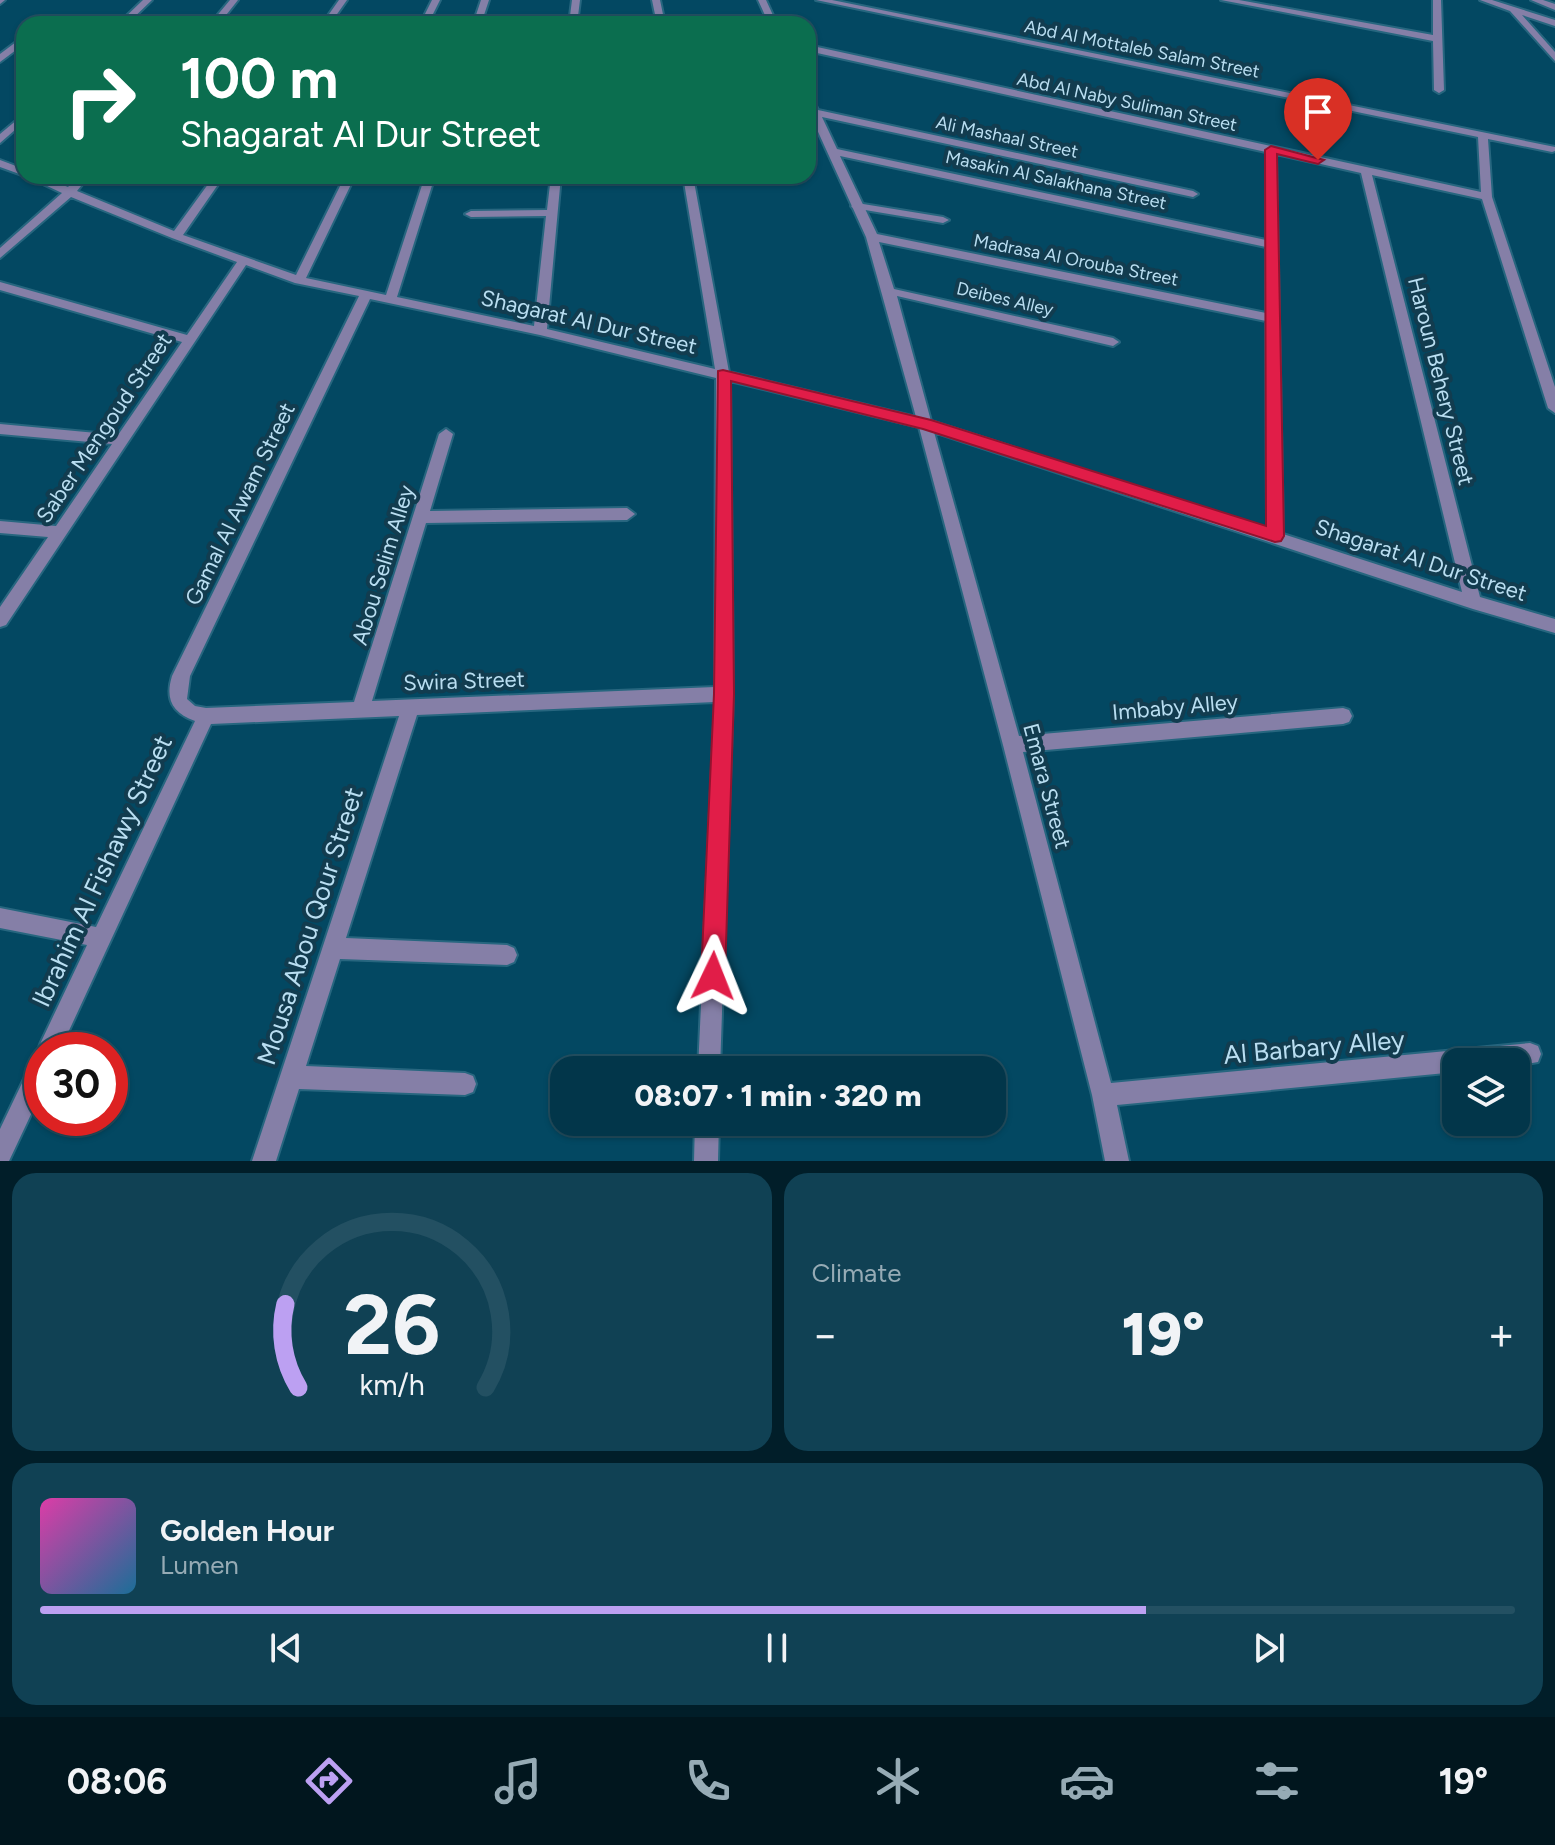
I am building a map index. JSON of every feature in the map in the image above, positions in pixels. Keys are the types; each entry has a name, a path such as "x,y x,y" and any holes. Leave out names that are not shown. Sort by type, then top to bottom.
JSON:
{"street":[{"path":"131,16 148,0"},
{"path":"221,16 234,0"},
{"name":"Abd Al Mottaleb Salam Street","path":"820,0 1552,149"},
{"path":"1225,0 1438,39"},
{"path":"1437,0 1439,90"},
{"path":"1484,0 1555,23"},
{"path":"1535,0 1555,7"},
{"path":"1514,11 1555,58"},
{"path":"0,59 16,46"},
{"name":"Abd Al Naby Suliman Street","path":"816,50 1487,197"},
{"name":"Ali Mashaal Street","path":"816,112 1193,194"},
{"name":"Emara Street","path":"816,116 872,237 889,291 1012,745 1103,1095 1117,1161"},
{"path":"0,140 16,125"},
{"path":"1483,135 1487,197 1555,408"},
{"path":"1271,150 1275,536"},
{"name":"Masakin Al Salakhana Street","path":"832,151 1272,245"},
{"name":"Haroun Behery Street","path":"1366,171 1473,602"},
{"name":"Shagarat Al Dur Street","path":"50,184 176,236 299,280 540,331 926,424 1555,626"},
{"path":"0,254 77,184"},
{"path":"176,236 213,184"},
{"path":"299,280 346,184"},
{"path":"390,301 427,184"},
{"path":"540,331 555,184"},
{"path":"689,184 723,375 724,694 710,1056"},
{"path":"857,206 943,220"},
{"path":"471,214 552,213"},
{"name":"Madrasa Al Orouba Street","path":"872,237 1273,318"},
{"name":"Saber Mengoud Street","path":"0,620 244,260"},
{"path":"0,286 190,340"},
{"name":"Deibes Alley","path":"889,291 1113,342"},
{"name":"Gamal Al Awam Street","path":"206,716 189,714 178,705 175,691 366,295"},
{"path":"0,429 122,440"},
{"name":"Abou Selim Alley","path":"361,709 446,434"},
{"path":"421,517 627,514"},
{"path":"0,527 59,532"},
{"name":"Swira Street","path":"206,716 724,694"},
{"name":"Mousa Abou Qour Street","path":"264,1161 410,708"},
{"name":"Ibrahim Al Fishawy Street","path":"58,1032 206,716"},
{"name":"Imbaby Alley","path":"1012,745 1343,716"},
{"path":"0,918 102,938"},
{"path":"332,948 507,955"},
{"name":"Al Barbary Alley","path":"1103,1095 1442,1062"},
{"path":"291,1077 465,1084"},
{"path":"0,1155 24,1104"},
{"path":"706,1161 707,1136"}],"route":[{"path":"713,976 724,694 723,375 926,424 1275,536 1271,150 1318,160"}]}
